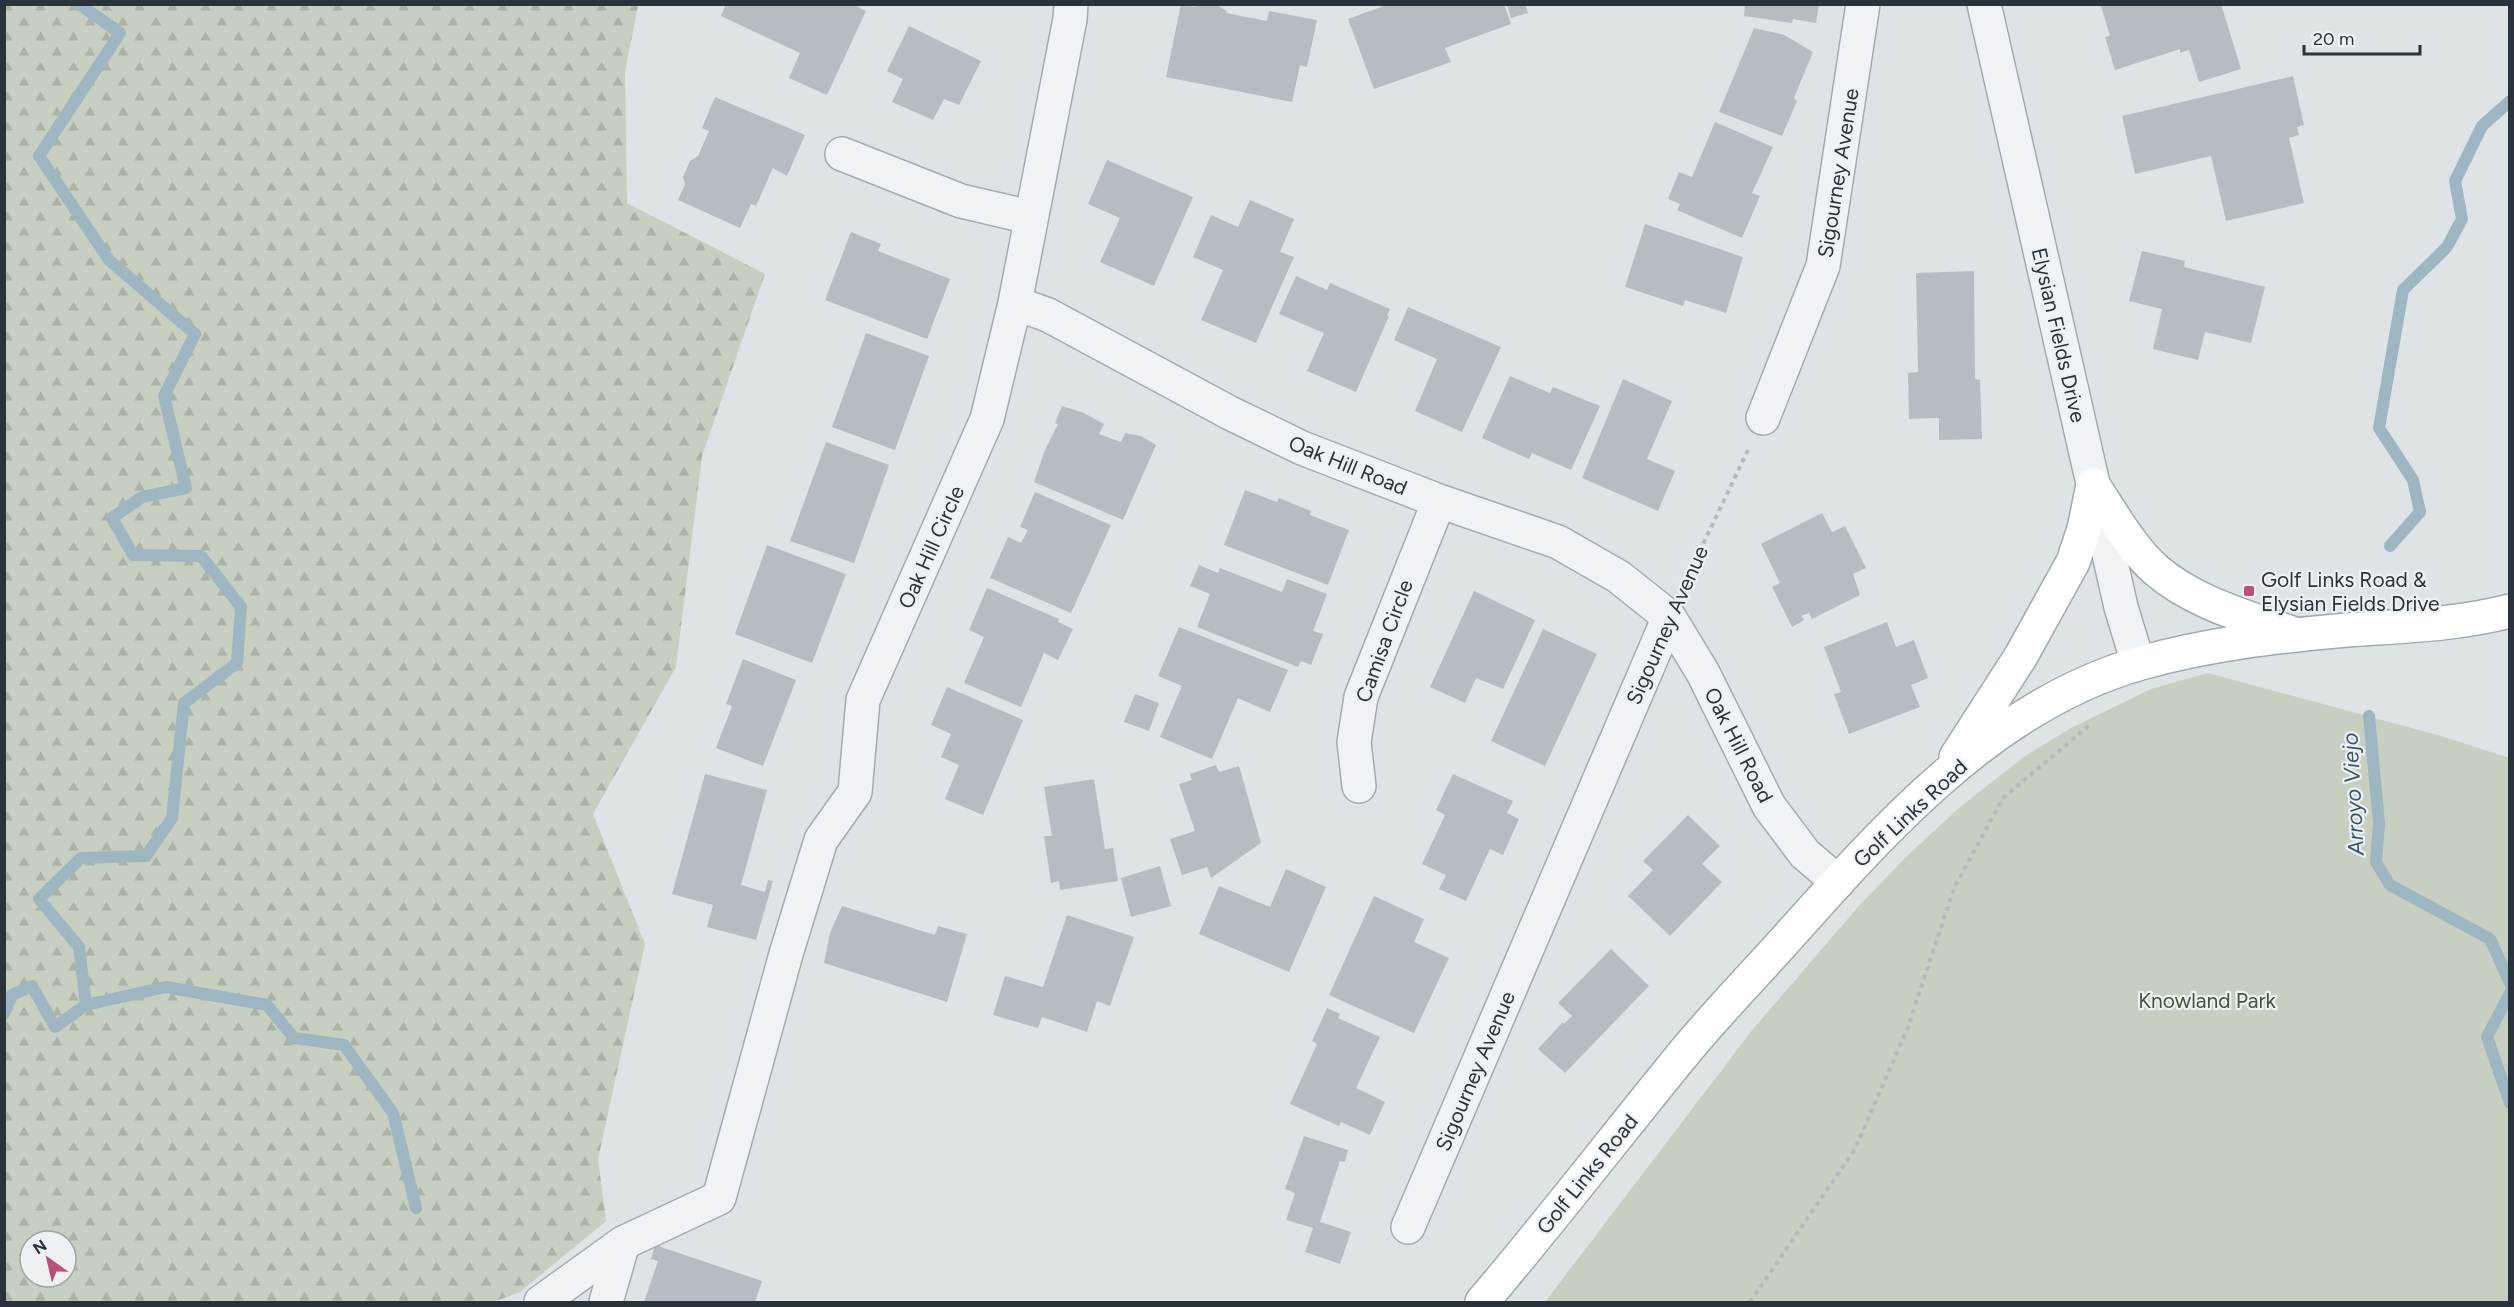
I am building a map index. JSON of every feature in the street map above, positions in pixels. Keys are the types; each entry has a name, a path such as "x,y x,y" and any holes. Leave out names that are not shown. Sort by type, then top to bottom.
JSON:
{"main road":[{"path":"2093,485 2137,549 2155,569 2179,586 2216,605 2295,635"},
{"path":"1943,778 2021,656 2073,562 2084,529 2093,485"},
{"name":"Golf Links Road","path":"1482,1302 1686,1051 1838,882 1943,778 2014,723 2084,683 2138,663 2206,647 2295,635 2421,626 2510,611"}],"street":[{"path":"1015,303 1071,4"},
{"name":"Sigourney Avenue","path":"1763,418 1824,266 1863,4"},
{"name":"Elysian Fields Drive","path":"1984,4 2121,607 2138,663"},
{"path":"842,154 961,201 1030,217"},
{"name":"Oak Hill Road","path":"1015,303 1048,315 1230,413 1302,448 1439,501 1558,542 1619,577 1668,617 1703,673 1769,806 1805,854 1838,882"},
{"name":"Oak Hill Circle","path":"623,1243 719,1198 786,954 821,840 855,792 863,700 987,419 1015,303"},
{"name":"Camisa Circle","path":"1359,786 1354,742 1361,696 1439,501"},
{"name":"Sigourney Avenue","path":"1408,1227 1668,617"},
{"path":"541,1302 623,1243"},
{"path":"606,1302 623,1243"}],"path":[{"name":"Sigourney Avenue","path":"1668,617 1763,418"},
{"path":"1750,1302 1855,1149 1908,1027 1954,888 2003,798 2098,718"}],"green space":[{"path":"5,4 638,5 625,72 627,203 765,274 702,456 676,667 593,814 645,944 598,1159 606,1221 520,1292 493,1302 5,1302"},
{"name":"Knowland Park","path":"2208,673 2441,736 2509,758 2509,1302 1545,1302 1753,1029 1858,907 1906,857 1959,808 2025,756 2071,728 2151,689"}],"building":[{"path":"726,4 852,4 866,11 827,95 789,78 800,53 721,16"},
{"path":"1181,4 1195,7 1195,4 1215,4 1227,11 1226,13 1267,21 1269,11 1317,20 1307,67 1300,65 1292,102 1166,77"},
{"path":"1389,4 1504,4 1511,24 1445,48 1451,62 1374,89 1348,19"},
{"path":"1507,4 1525,4 1528,13 1511,18"},
{"path":"1745,4 1819,4 1816,23 1793,19 1792,23 1744,16"},
{"path":"2105,4 2221,4 2241,69 2199,82 2189,50 2180,53 2180,49 2115,70 2105,37 2110,36 2101,6"},
{"path":"909,26 981,61 959,105 944,99 933,120 892,102 903,79 887,71"},
{"path":"1754,28 1784,35 1813,52 1794,98 1797,101 1782,136 1719,112"},
{"path":"2293,76 2304,125 2297,127 2299,135 2289,138 2304,203 2226,221 2211,156 2135,174 2122,116"},
{"path":"715,97 805,135 787,176 773,168 756,206 751,204 740,228 678,200 685,184 683,177 690,161 698,156 709,131 702,128"},
{"path":"1715,122 1773,147 1752,193 1760,196 1742,238 1677,210 1680,204 1668,199 1679,172 1692,177"},
{"path":"1107,160 1193,197 1154,286 1100,262 1120,218 1088,204"},
{"path":"1250,200 1294,219 1280,252 1294,257 1256,343 1201,320 1223,270 1193,257 1211,215 1238,227"},
{"path":"1645,224 1743,257 1726,313 1685,300 1683,306 1625,287"},
{"path":"851,232 881,244 878,251 950,279 927,339 825,300"},
{"path":"2142,251 2185,261 2184,267 2265,287 2251,343 2205,332 2198,360 2153,349 2162,309 2129,301"},
{"path":"1974,271 1975,379 1980,380 1982,439 1939,440 1939,418 1909,419 1908,373 1918,372 1916,273"},
{"path":"1296,276 1327,290 1330,283 1390,309 1356,392 1307,371 1324,333 1279,314"},
{"path":"1408,307 1501,347 1462,432 1415,411 1437,359 1394,340"},
{"path":"866,333 929,356 895,450 832,427"},
{"path":"1510,376 1550,393 1553,387 1600,406 1571,470 1532,453 1529,459 1482,438"},
{"path":"1623,379 1672,401 1647,459 1675,471 1658,511 1582,478"},
{"path":"1062,406 1084,413 1104,424 1099,434 1121,442 1125,433 1141,436 1156,445 1123,520 1034,482 1045,450 1058,424 1055,423"},
{"path":"826,442 889,465 854,563 790,541"},
{"path":"1245,490 1277,502 1279,498 1311,511 1310,515 1349,530 1328,585 1224,545"},
{"path":"1035,492 1111,525 1071,613 990,578 1008,537 1021,543 1028,530 1020,527"},
{"path":"1822,513 1832,532 1845,526 1866,568 1853,574 1860,595 1812,619 1809,613 1801,616 1804,620 1792,627 1772,587 1780,583 1761,544"},
{"path":"767,545 846,574 812,663 735,634"},
{"path":"1199,565 1218,573 1220,568 1282,592 1287,579 1327,594 1313,631 1323,634 1311,665 1301,661 1298,667 1197,627 1210,594 1190,586"},
{"path":"987,588 1059,619 1058,622 1073,629 1058,660 1044,653 1021,707 964,683 984,637 969,630"},
{"path":"1474,591 1535,620 1503,689 1476,678 1465,703 1430,687"},
{"path":"1887,622 1896,647 1914,640 1928,678 1911,685 1920,707 1849,734 1834,694 1841,692 1824,647"},
{"path":"1179,627 1288,670 1270,712 1238,698 1212,759 1160,737 1182,686 1158,676"},
{"path":"1543,629 1597,654 1545,766 1491,741"},
{"path":"743,659 796,680 763,766 716,748 732,706 726,704"},
{"path":"947,687 1023,720 983,815 945,799 959,765 941,757 951,734 931,725"},
{"path":"1135,694 1159,703 1149,731 1124,722"},
{"path":"1216,765 1219,772 1239,766 1261,843 1211,878 1207,867 1182,875 1170,839 1195,831 1179,784 1192,780 1190,774"},
{"path":"705,774 767,790 741,885 765,892 768,880 773,881 756,940 707,927 713,905 672,894"},
{"path":"1453,774 1513,801 1507,813 1519,819 1503,855 1490,849 1466,901 1439,889 1446,875 1422,864 1445,815 1436,810"},
{"path":"1094,779 1105,849 1113,848 1118,881 1060,890 1059,881 1051,883 1044,836 1052,836 1044,787"},
{"path":"1688,815 1720,846 1702,864 1722,882 1670,936 1628,896 1653,870 1643,861"},
{"path":"1160,866 1171,906 1131,917 1121,878"},
{"path":"1286,869 1326,887 1289,972 1199,934 1219,886 1270,907"},
{"path":"1374,896 1424,919 1414,942 1449,958 1414,1033 1329,995"},
{"path":"842,906 935,935 938,926 967,934 947,1002 824,963 830,933"},
{"path":"1067,915 1134,937 1110,1006 1097,1001 1087,1032 1042,1017 1038,1028 993,1015 1005,976 1043,987"},
{"path":"1611,949 1649,986 1565,1073 1538,1049 1563,1022 1564,1024 1572,1016 1558,1003"},
{"path":"1327,1008 1340,1014 1338,1018 1380,1037 1356,1088 1385,1102 1370,1135 1341,1122 1339,1126 1290,1104 1317,1044 1312,1041"},
{"path":"1304,1136 1348,1150 1345,1162 1340,1161 1320,1222 1351,1232 1340,1264 1305,1252 1313,1228 1286,1220 1295,1193 1285,1189"},
{"path":"655,1245 762,1281 755,1302 644,1302 658,1261 651,1259"}],"waterway":[{"path":"4,1014 12,995 32,986 55,1027 86,1005 79,947 39,899 81,858 146,856 172,818 184,703 237,663 241,607 201,556 133,555 112,518 142,497 186,488 164,396 195,334 109,260 39,156 120,33 79,4"},
{"name":"Arroyo Viejo","path":"2390,546 2420,512 2413,480 2379,428 2403,290 2447,247 2462,219 2455,181 2482,126 2510,101"},
{"name":"Arroyo Viejo","path":"2369,716 2379,823 2376,862 2390,885 2490,939 2510,983"},
{"path":"86,1005 166,987 267,1005 294,1038 344,1045 393,1113 416,1208"},
{"name":"Arroyo Viejo","path":"2510,993 2487,1037 2510,1103"}],"place":[{"name":"Golf Links Road & Elysian Fields Drive","path":"2249,591"}]}
